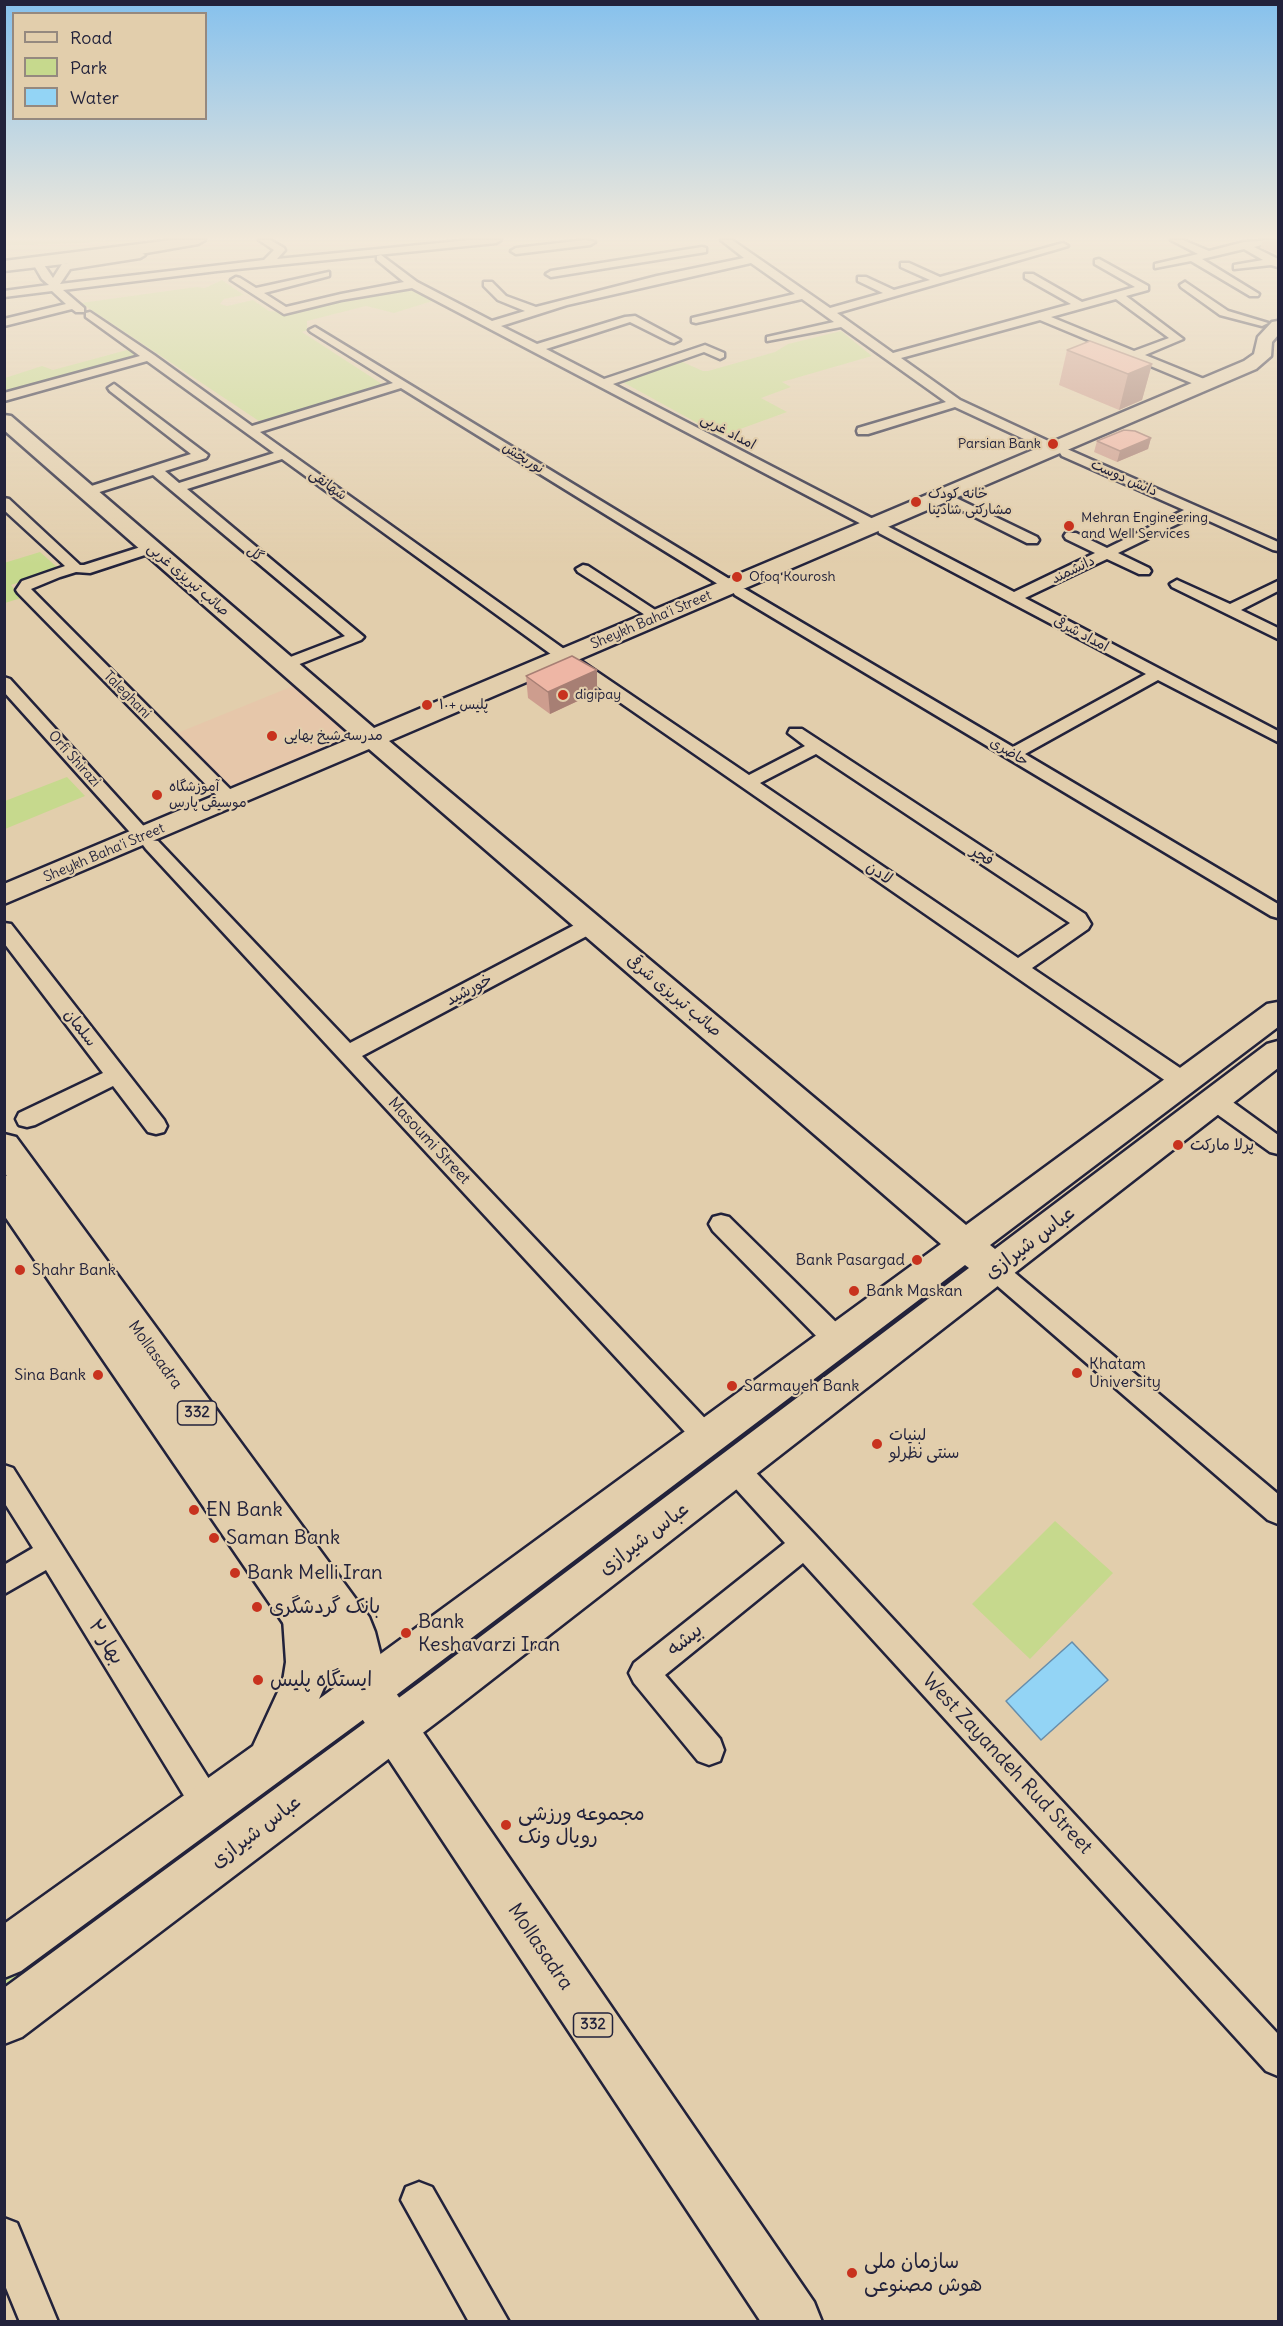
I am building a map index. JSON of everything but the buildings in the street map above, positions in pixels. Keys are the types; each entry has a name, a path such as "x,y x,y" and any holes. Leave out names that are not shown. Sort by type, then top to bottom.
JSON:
{"main road":[{"name":"Sheykh Baha'i Street","path":"1060,451 1256,362 1262,356 1263,349"},
{"name":"Sheykh Baha'i Street","path":"4,895 59,878 148,841 1060,451 1278,365"},
{"name":"صائب تبریزی غربی","path":"4,420 377,743"},
{"name":"Sheykh Baha'i Street","path":"879,528 954,501 1008,473"},
{"name":"Sheykh Baha'i Street","path":"570,661 658,617 735,590"},
{"name":"Sheykh Baha'i Street","path":"148,841 230,799 377,743"},
{"name":"صائب تبریزی شرقی","path":"377,743 966,1245"},
{"name":"Sheykh Baha'i Street","path":"4,908 59,878"},
{"name":"عباس شیرازی","path":"4,2019 343,1767 380,1710 707,1438 1278,1012"},
{"name":"عباس شیرازی","path":"4,1954 314,1729 380,1710 735,1469 1278,1052"},
{"name":"Mollasadra","path":"16,1133 354,1632 380,1710"},
{"name":"Mollasadra","path":"4,1188 333,1659 380,1710 794,2322"},
{"path":"966,1245 995,1270"},
{"path":"268,1762 294,1711 304,1683 307,1662 304,1618"},
{"path":"314,1729 331,1731 340,1738 345,1754 343,1767"}],"street":[{"name":"شهانقی","path":"138,349 570,661"},
{"name":"نوربخش","path":"345,349 735,590"},
{"name":"امداد غربی","path":"538,349 879,528"},
{"path":"603,383 703,349"},
{"path":"706,349 720,355"},
{"name":"دانش دوست","path":"880,349 956,403 1278,547"},
{"path":"892,357 924,349"},
{"path":"1118,349 1206,384"},
{"path":"1134,355 1151,349"},
{"path":"4,397 150,357"},
{"path":"252,430 403,384"},
{"path":"87,492 201,455 114,388"},
{"path":"863,431 956,403"},
{"path":"177,488 285,454"},
{"name":"گل","path":"155,470 356,637 286,664"},
{"path":"954,501 1032,540"},
{"path":"4,502 80,569 152,548"},
{"name":"دانشمند","path":"1014,598 1196,510"},
{"name":"امداد شرقی","path":"879,528 1278,737"},
{"path":"1071,536 1144,571"},
{"name":"Taleghani","path":"80,569 86,575 63,585 36,593 23,590 230,799"},
{"path":"583,569 658,617"},
{"path":"1177,584 1278,634"},
{"path":"1230,610 1278,585"},
{"name":"حاضری","path":"735,590 1278,912"},
{"name":"لادن","path":"570,661 1184,1082"},
{"path":"1012,754 1158,674"},
{"name":"Orfi Shirazi","path":"4,682 148,841"},
{"name":"فجر","path":"796,733 1078,919 1081,924 1078,927 1018,968"},
{"path":"747,783 817,747"},
{"name":"Masoumi Street","path":"148,841 707,1438"},
{"name":"خورشید","path":"347,1054 591,925"},
{"name":"سلمان","path":"4,929 156,1126"},
{"path":"16,1133 117,1076"},
{"path":"1215,1101 1278,1146"},
{"path":"721,1224 837,1340"},
{"path":"995,1270 1278,1511"},
{"name":"West Zayandeh Rud Street","path":"735,1469 1278,2059"},
{"name":"بهار ۲","path":"4,1477 208,1806"},
{"name":"بیشه","path":"709,1750 644,1673 805,1544"},
{"path":"4,1581 51,1552"},
{"path":"419,2200 490,2322"},
{"path":"4,2236 39,2322"}],"shaded area":[{"name":"مدرسه شیخ بهایی","path":"303,682 369,739 239,793 175,734"}],"green space":[{"path":"150,349 327,349 385,386 259,421"},
{"path":"781,349 863,349 872,356 782,382 791,387 761,398 787,412 721,436 619,380 678,360 708,371"},
{"path":"127,350 141,356 5,392 5,378 42,366 53,370"},
{"path":"40,552 58,568 11,585 21,598 5,603 4,563"},
{"path":"67,777 85,796 5,829 5,801"},
{"path":"1055,1521 1113,1573 1030,1659 972,1604"},
{"path":"320,1747 326,1754 5,2005 5,1971"}],"water":[{"path":"1072,1642 1108,1680 1041,1740 1006,1701"}],"place":[{"name":"Parsian Bank","path":"1053,444"},
{"name":"خانه کودک مشارکتی شادینا","path":"916,502"},
{"name":"Mehran Engineering and Well Services","path":"1069,526"},
{"name":"Ofoq Kourosh","path":"737,577"},
{"name":"digipay","path":"563,695"},
{"name":"پلیس +۱۰","path":"427,705"},
{"name":"مدرسه شیخ بهایی","path":"272,736"},
{"name":"آموزشگاه موسیقی پارس","path":"157,795"},
{"name":"پرلا مارکت","path":"1178,1145"},
{"name":"Bank Pasargad","path":"917,1260"},
{"name":"Shahr Bank","path":"20,1270"},
{"name":"Bank Maskan","path":"854,1291"},
{"name":"Khatam University","path":"1077,1373"},
{"name":"Sina Bank","path":"98,1375"},
{"name":"Sarmayeh Bank","path":"732,1386"},
{"name":"لبنیات سنتی نظرلو","path":"877,1444"},
{"name":"EN Bank","path":"194,1510"},
{"name":"Saman Bank","path":"214,1538"},
{"name":"Bank Melli Iran","path":"235,1573"},
{"name":"بانک گردشگری","path":"257,1607"},
{"name":"Bank Keshavarzi Iran","path":"406,1633"},
{"name":"ایستگاه پلیس","path":"258,1680"},
{"name":"مجموعه ورزشی رویال ونک","path":"506,1825"},
{"name":"سازمان ملی هوش مصنوعی","path":"852,2273"}]}
